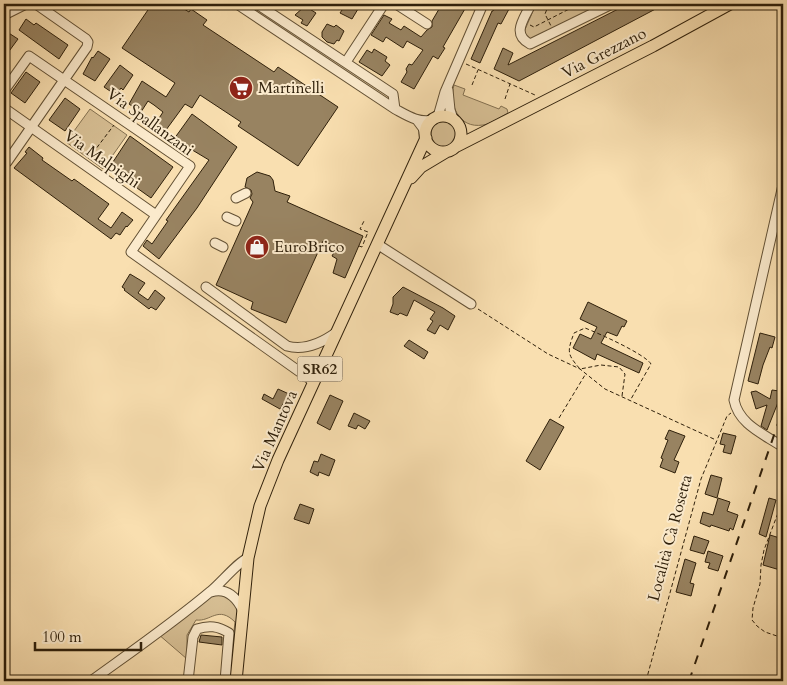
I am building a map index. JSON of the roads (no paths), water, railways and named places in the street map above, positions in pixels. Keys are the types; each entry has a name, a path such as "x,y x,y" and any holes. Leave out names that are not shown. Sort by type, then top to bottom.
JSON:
{"main road":[{"name":"Via Grezzano","path":"457,146 653,46 730,4"},
{"path":"449,117 456,122 462,135 457,146 446,152 435,150 427,143 428,126 435,118 449,117"},
{"name":"Via Grezzano","path":"456,122 475,130 492,128"},
{"name":"Via Mantova","path":"248,558 260,506 278,460 426,137"},
{"name":"Via Mantova","path":"404,184 421,167 446,152"},
{"name":"SR62","path":"236,681 248,558"}],"street":[{"path":"4,15 26,4"},
{"path":"4,160 7,162 88,42 36,4"},
{"path":"237,4 395,109 425,122 440,114 442,100 483,4"},
{"path":"257,4 394,94 395,109"},
{"path":"346,62 384,4"},
{"path":"396,4 427,24"},
{"path":"531,4 523,22 520,36 530,44 612,4"},
{"path":"4,91 29,56 64,80"},
{"name":"Via Spallanzani","path":"64,80 190,166 130,252 314,382"},
{"path":"449,84 448,101 456,122"},
{"name":"Via Malpighi","path":"4,108 156,215"},
{"path":"417,120 423,128 426,137"},
{"path":"783,185 734,400 736,410 749,425 783,447"},
{"path":"236,198 246,193"},
{"path":"377,244 471,304"},
{"path":"206,287 287,346 306,348 337,332"},
{"path":"91,681 209,593 228,577 239,562 248,558"},
{"path":"209,593 218,590 232,595 243,611"},
{"path":"188,681 193,637 197,629 206,626 221,628 229,633 225,681"}],"railway":[{"path":"689,681 783,409"}],"place":[{"name":"Martinelli","path":"241,88"},
{"name":"EuroBrico","path":"257,247"}]}
